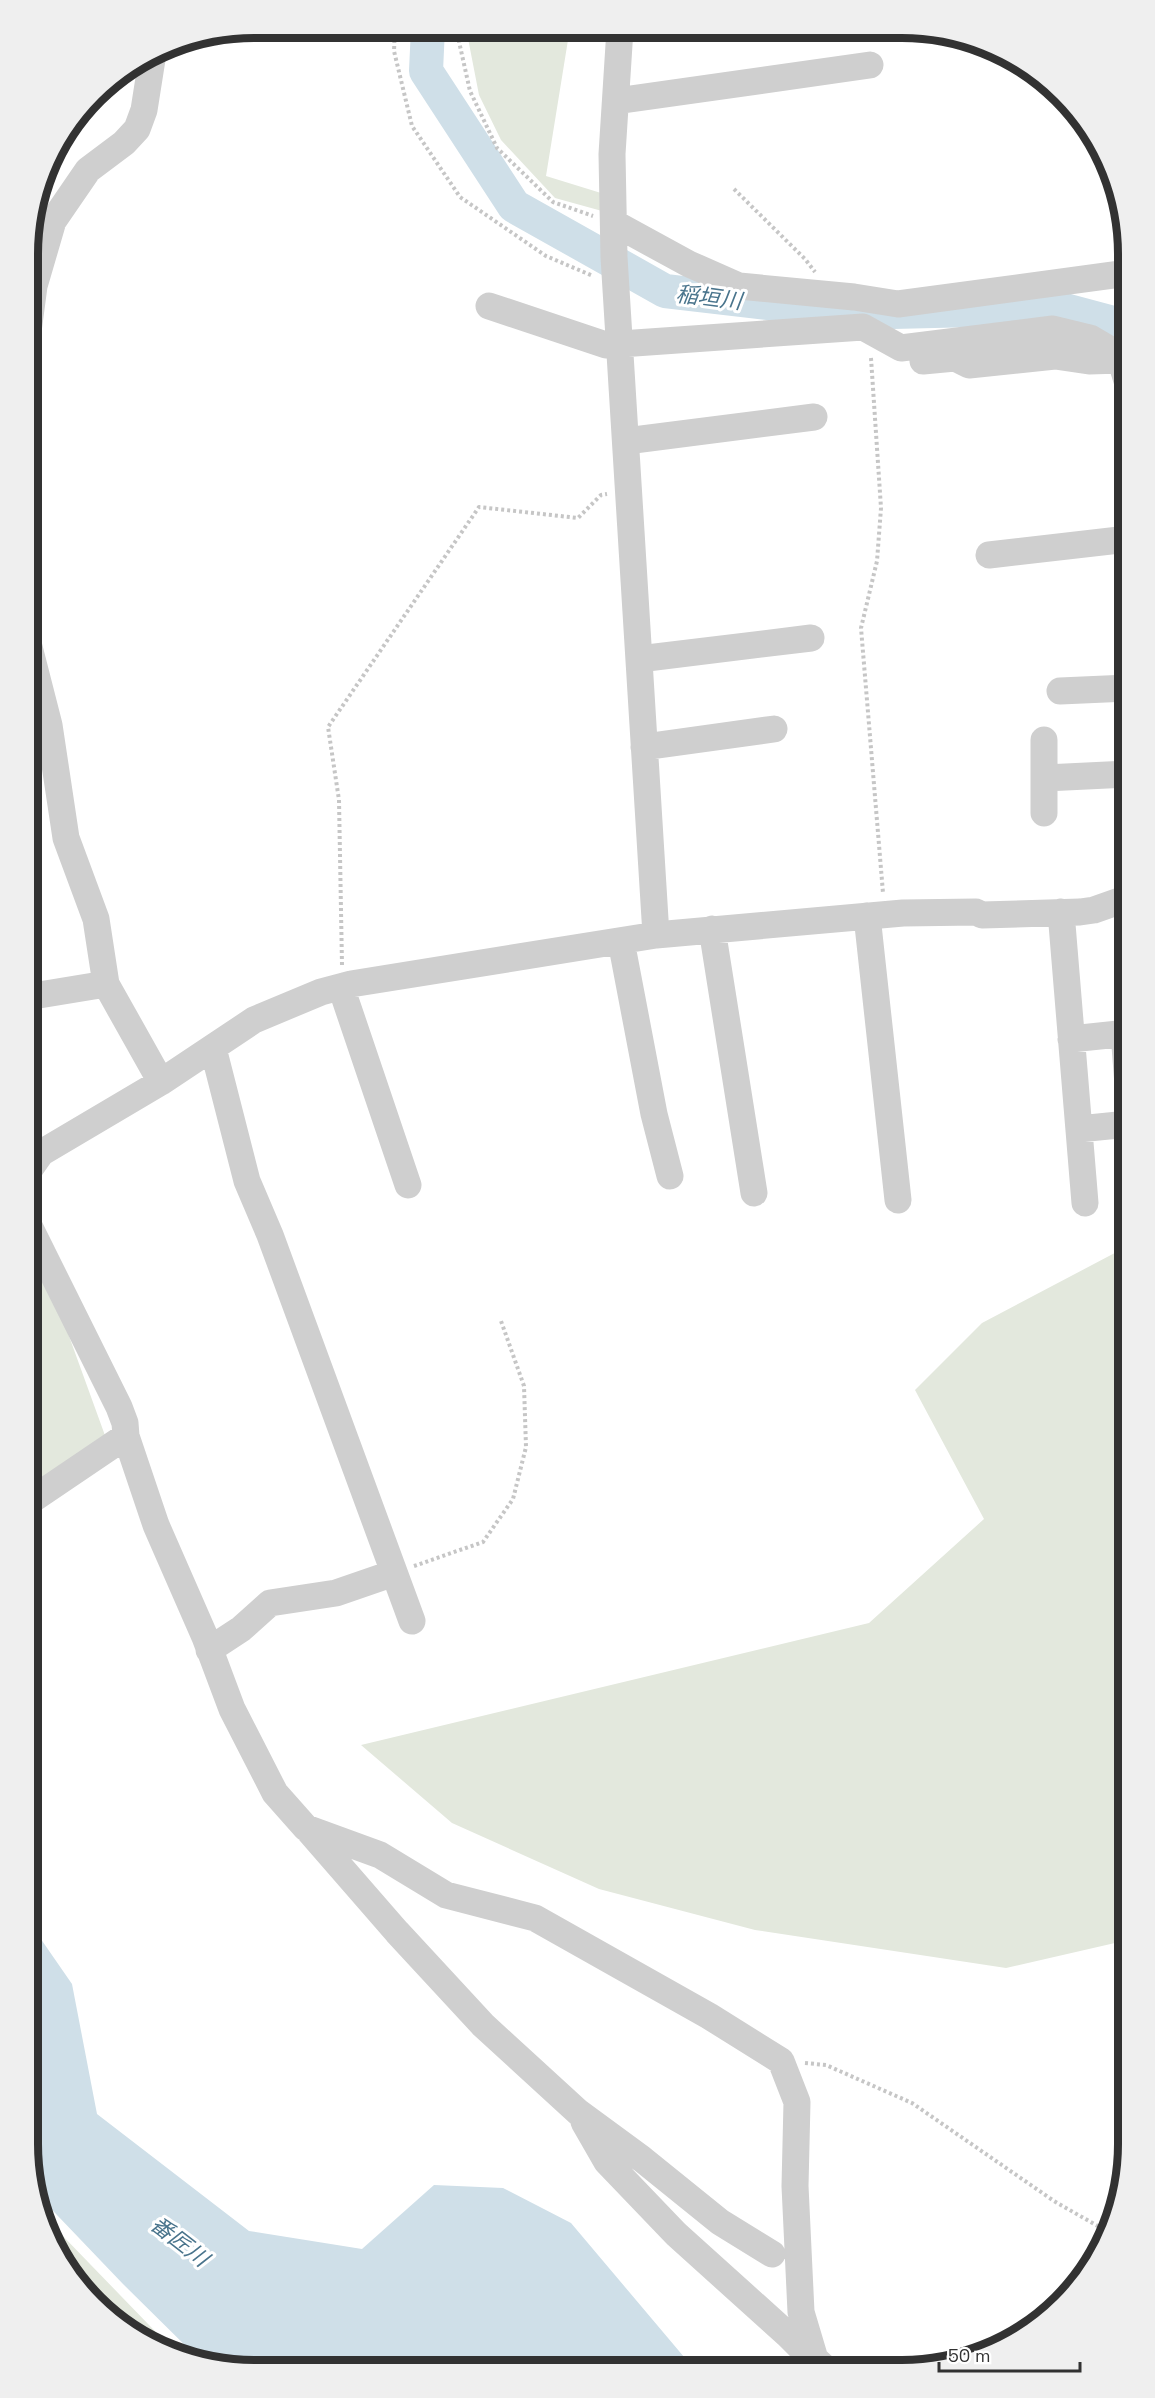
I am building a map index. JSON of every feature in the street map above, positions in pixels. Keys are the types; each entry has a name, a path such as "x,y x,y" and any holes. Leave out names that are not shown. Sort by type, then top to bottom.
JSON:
{"street":[{"path":"620,38 612,154 615,275 656,935"},
{"path":"38,272 53,221 88,170 124,143 137,129 144,110 151,63"},
{"path":"616,101 870,65"},
{"path":"614,223 689,264 739,286 831,294 898,304 1118,274"},
{"path":"489,306 606,345 863,327 901,348 1053,329 1090,338 1118,354"},
{"path":"917,361 955,358 969,365 1055,356 1089,361 1118,370"},
{"path":"626,441 814,417"},
{"path":"989,555 1118,540"},
{"path":"639,659 811,638"},
{"path":"38,682 49,724 66,838 96,919 106,984 161,1082"},
{"path":"1060,691 1118,688"},
{"path":"644,747 774,729"},
{"path":"1044,740 1046,778 1044,813"},
{"path":"1046,778 1118,774"},
{"path":"38,1157 41,1153 161,1082 254,1020 288,1005 341,987 656,935 876,916 1094,910 1118,902"},
{"path":"1061,912 1085,1203"},
{"path":"876,916 898,1200"},
{"path":"712,929 754,1193"},
{"path":"621,941 654,1114 670,1176"},
{"path":"38,995 106,984"},
{"path":"341,987 408,1185"},
{"path":"1071,1039 1118,1034"},
{"path":"213,1048 247,1181 270,1235 411,1622"},
{"path":"1079,1129 1118,1125"},
{"path":"38,1244 119,1407 125,1423 126,1436 156,1525 210,1650 231,1709 275,1793 397,1932 483,2025 578,2112 642,2159 720,2222 772,2254"},
{"path":"38,1495 126,1436"},
{"path":"210,1650 241,1629 270,1603 336,1593 394,1573"},
{"path":"306,1828 380,1855 446,1895 535,1918 709,2016 781,2061 797,2102 795,2186 801,2312 816,2360"},
{"path":"578,2112 607,2162 676,2234 788,2335 812,2360"}],"path":[{"path":"395,38 394,51 412,126 460,197 546,256 615,275"},
{"path":"458,38 470,91 497,148 553,201 614,223"},
{"path":"734,189 805,259 831,294"},
{"path":"870,330 881,508 877,561 861,628 876,916"},
{"path":"341,987 339,800 328,727 479,507 578,518 601,495 628,490"},
{"path":"394,1573 483,1542 513,1499 526,1447 524,1386 501,1321"},
{"path":"781,2061 826,2065 912,2103 1054,2201 1101,2228"}],"shaded area":[{"path":"468,38 564,38 568,40 546,176 601,193 602,211 555,198 501,140 479,95"},
{"path":"1118,1251 1118,1942 1006,1968 755,1930 599,1889 452,1823 361,1745 869,1623 984,1519 915,1390 982,1323"},
{"path":"38,1267 61,1314 107,1441 38,1487"},
{"path":"60,2233 165,2341 145,2332 111,2307 82,2276 58,2236"}],"water":[{"name":"番匠川","path":"38,1935 72,1984 97,2114 249,2231 362,2249 434,2185 503,2188 571,2223 687,2360 225,2359 191,2351 123,2284 45,2200 38,2159"}],"waterway":[{"name":"稲垣川","path":"428,38 426,71 514,206 665,291 851,313 1057,308 1118,324"}]}
